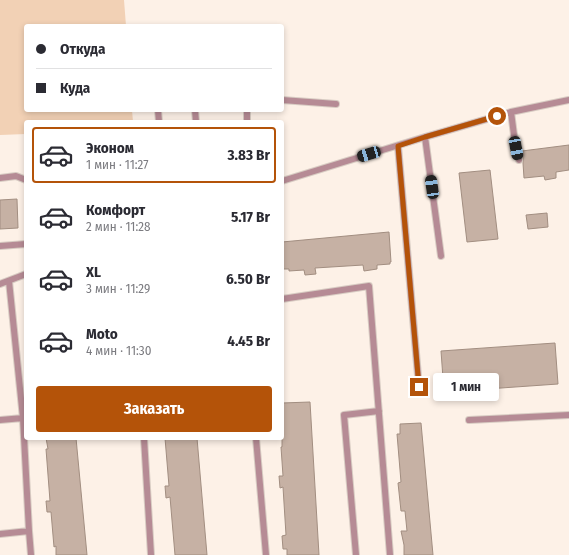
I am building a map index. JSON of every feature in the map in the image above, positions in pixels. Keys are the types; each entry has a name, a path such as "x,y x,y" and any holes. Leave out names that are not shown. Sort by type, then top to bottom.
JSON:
{"lane":[{"path":"284,100 336,104"},
{"path":"284,180 511,112 569,100"},
{"path":"511,112 519,160"},
{"path":"425,137 441,256"},
{"path":"398,146 419,387"},
{"path":"0,178 16,176 24,179"},
{"path":"0,246 24,244"},
{"path":"0,284 24,275"},
{"path":"9,280 24,437"},
{"path":"284,299 369,286 390,555"},
{"path":"356,555 344,415 379,411"},
{"path":"469,420 569,415"},
{"path":"0,420 23,418"},
{"path":"24,440 31,555"},
{"path":"144,440 151,555"},
{"path":"256,440 266,555"},
{"path":"0,534 29,531"}],"shaded area":[{"path":"0,0 124,0 126,24 24,24 24,112 132,112 133,120 24,120 24,134 0,135"}],"building":[{"path":"569,145 569,170 556,172 556,178 545,180 544,176 524,178 522,151"},
{"path":"490,170 498,239 467,242 459,173"},
{"path":"17,199 18,228 0,229 0,200"},
{"path":"547,213 548,227 528,229 526,215"},
{"path":"389,232 391,262 390,264 377,265 377,269 364,271 363,265 315,268 316,274 305,275 304,270 289,271 289,269 284,269 284,242"},
{"path":"555,343 558,384 444,392 441,351"},
{"path":"310,402 319,555 287,555 287,549 283,549 282,536 286,535 283,487 280,488 279,476 283,476 281,447 282,440 284,440 284,403"},
{"path":"421,423 433,555 404,555 404,545 401,531 407,531 405,511 401,511 398,483 401,482 397,434 400,434 400,424"},
{"path":"46,440 76,440 87,555 56,555 51,512 47,512 46,501 50,501 46,449 48,449"},
{"path":"165,440 197,440 207,555 175,555 170,497 166,498 165,486 169,486"}],"route":[{"path":"419,387 398,146 497,116"}]}
